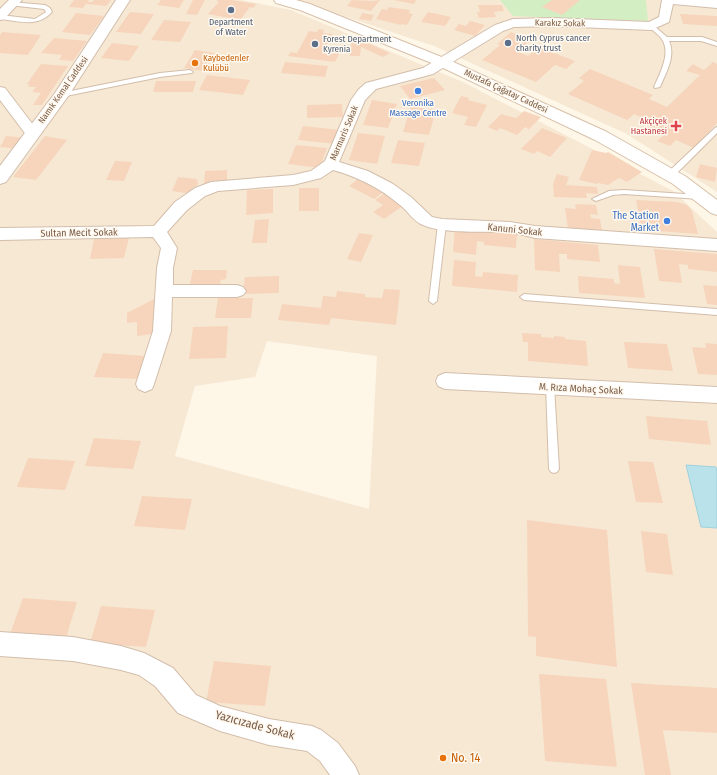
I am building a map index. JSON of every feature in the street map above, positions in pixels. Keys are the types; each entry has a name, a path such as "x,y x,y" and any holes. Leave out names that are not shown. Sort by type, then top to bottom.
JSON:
{"main road":[{"name":"Namık Kemal Caddesi","path":"0,178 61,95 123,0"},
{"name":"Mustafa Çağatay Caddesi","path":"281,0 311,10 444,63 601,136 679,180 717,209"}],"street":[{"path":"651,26 665,19 668,0 717,4"},
{"path":"0,16 14,2"},
{"name":"Karakız Sokak","path":"444,63 499,28 513,23 552,22 651,26"},
{"name":"Marmaris Sokak","path":"158,230 181,206 200,192 216,186 305,178 316,175 331,164 358,100 364,92 371,86 428,71 444,63"},
{"path":"0,91 32,133"},
{"name":"Kanuni Sokak","path":"331,164 363,174 388,188 406,201 427,221 442,224 510,227 535,232 598,235 717,245"},
{"path":"145,384 162,331 165,268 169,248 158,230"},
{"name":"Sultan Mecit Sokak","path":"0,234 158,230"},
{"path":"165,291 237,291"},
{"name":"M. Rıza Mohaç Sokak","path":"445,381 717,395"},
{"name":"Yazıcızade Sokak","path":"0,644 73,650 121,658 144,665 164,677 187,704 220,718 269,732 312,739 330,752 346,775"}],"lane":[{"path":"0,16 36,21 49,12 45,7 14,2"},
{"path":"651,26 665,39 668,50 667,59 657,87"},
{"path":"665,39 702,39 717,44"},
{"path":"61,95 160,76 190,72"},
{"path":"670,175 717,129"},
{"path":"596,199 612,193 624,192 700,197"},
{"path":"433,301 442,224"},
{"path":"524,296 717,312"},
{"path":"550,386 554,469"}],"shaded area":[{"path":"0,0 241,0 291,10 463,82 673,191 717,232 717,775 0,775","holes":["267,341 377,356 369,509 175,456 195,386 255,377"]},
{"path":"295,0 717,0 717,192 627,134 434,46"}],"green space":[{"path":"500,0 646,0 648,21 513,16"}],"water":[{"path":"686,465 716,467 717,528 701,527"}],"building":[{"path":"74,0 89,0 88,2 92,2 94,0 111,0 106,6 86,4 83,8 69,7"},
{"path":"161,0 184,0 179,8 157,5"},
{"path":"193,0 205,0 197,15 186,14"},
{"path":"218,0 232,0 256,4 253,8 250,7 240,20 208,14 219,2 216,2"},
{"path":"352,0 380,0 371,11 347,6"},
{"path":"393,0 416,0 414,4"},
{"path":"552,0 580,0 562,15 542,7"},
{"path":"478,5 502,5 504,11 494,12 496,17 479,18 477,12 480,12"},
{"path":"388,7 410,10 409,13 413,14 407,25 376,19 382,9 387,10"},
{"path":"130,12 154,14 141,34 116,32"},
{"path":"428,12 451,17 445,26 421,22"},
{"path":"76,13 104,16 90,35 62,32"},
{"path":"362,13 374,15 371,21 359,19"},
{"path":"680,14 717,16 717,26 683,24"},
{"path":"164,20 191,22 180,42 151,40"},
{"path":"470,21 485,25 475,36 454,30 459,24 466,26"},
{"path":"319,29 324,30 323,33 333,34 327,45 342,48 335,62 288,56 291,52 297,53 309,31 317,32"},
{"path":"2,32 41,35 28,55 0,53 0,35"},
{"path":"511,32 531,40 517,51 528,56 538,47 575,61 566,69 555,65 536,82 482,60 500,45 497,44"},
{"path":"54,38 87,41 73,61 59,60 62,55 41,53"},
{"path":"352,38 357,38 390,53 383,57 361,47 360,56 350,56"},
{"path":"112,43 139,46 129,61 101,58"},
{"path":"195,50 215,53 204,71 184,68"},
{"path":"285,62 328,66 325,77 281,73"},
{"path":"713,62 717,64 717,123 694,148 676,140 670,146 657,141 664,135 647,128 652,122 634,114 627,120 568,94 584,81 579,78 590,69 653,95 649,99 667,107 700,75 686,71 693,64 704,70"},
{"path":"41,64 68,66 42,105 33,105 41,93 32,92 36,87 28,87 29,84 27,84"},
{"path":"207,75 250,80 243,95 199,90"},
{"path":"434,78 445,90 410,99 400,86"},
{"path":"156,81 196,81 193,92 153,92"},
{"path":"461,96 469,98 468,100 487,105 476,127 464,125 468,117 452,113"},
{"path":"372,100 397,104 388,128 363,125"},
{"path":"342,104 343,117 307,118 307,105"},
{"path":"411,106 436,110 429,135 403,132"},
{"path":"524,111 541,117 529,129 525,127 517,135 500,128 497,131 488,127 501,114 516,118"},
{"path":"303,126 341,130 336,144 298,140"},
{"path":"542,128 567,138 550,157 537,151 534,154 521,149"},
{"path":"358,133 385,136 377,164 349,160"},
{"path":"6,136 27,138 20,149 0,147"},
{"path":"45,136 67,140 36,180 13,177"},
{"path":"398,140 425,143 419,166 391,163"},
{"path":"296,145 327,148 320,168 288,164"},
{"path":"592,150 606,153 608,152 642,172 627,182 619,178 608,185 579,180"},
{"path":"115,161 132,162 124,181 106,180"},
{"path":"700,164 717,168 715,182 696,177"},
{"path":"227,170 227,184 204,185 205,171"},
{"path":"557,174 569,177 566,185 597,187 598,194 586,193 587,198 554,197 553,184"},
{"path":"362,176 387,189 374,199 349,186"},
{"path":"178,177 197,179 198,184 191,194 172,191"},
{"path":"299,188 319,188 319,211 299,211"},
{"path":"273,189 273,213 246,215 247,190"},
{"path":"388,191 407,203 384,219 373,212 383,205 375,200"},
{"name":"The Station Market","path":"636,200 677,202 687,205 692,211 698,234 642,230"},
{"path":"575,204 596,205 598,215 590,214 591,218 600,219 602,231 568,229 565,208 576,209"},
{"path":"269,219 267,243 252,243 255,220"},
{"path":"455,227 517,233 516,248 484,245 484,242 477,241 476,255 453,252"},
{"path":"359,233 373,235 361,262 347,259"},
{"path":"129,238 124,258 90,259 94,239"},
{"path":"534,239 598,245 600,262 567,259 567,254 559,254 560,272 535,270"},
{"path":"654,249 717,254 717,272 688,269 688,265 679,264 682,283 659,281"},
{"path":"454,260 476,262 475,276 482,277 483,272 518,275 517,292 452,286"},
{"path":"618,265 640,267 645,298 579,293 578,276 614,279 614,283 620,284"},
{"path":"193,270 227,270 226,279 221,280 219,288 189,288"},
{"path":"279,276 279,293 243,294 245,277"},
{"path":"703,285 717,286 717,305 707,304"},
{"path":"384,289 400,290 396,325 331,318 329,325 278,320 282,304 321,308 323,296 336,297 337,291 365,294 365,297 382,298"},
{"path":"160,296 160,333 137,336 137,322 127,323 127,313"},
{"path":"218,298 253,298 251,318 215,318"},
{"path":"228,326 226,358 189,359 193,327"},
{"path":"522,333 541,334 541,337 554,338 554,336 565,337 565,339 586,341 588,366 528,361 528,342 523,342"},
{"path":"624,342 667,344 673,371 628,368"},
{"path":"705,343 717,344 717,375 698,374 692,347 706,348"},
{"path":"103,353 146,356 139,379 94,377"},
{"path":"646,416 707,421 711,445 649,439"},
{"path":"94,438 141,441 133,469 85,466"},
{"path":"28,458 75,461 65,490 17,487"},
{"path":"628,461 653,462 663,503 636,502"},
{"path":"142,496 192,499 185,530 134,526"},
{"path":"527,520 607,530 617,667 536,656 536,637 528,636"},
{"path":"641,531 667,534 673,575 646,572"},
{"path":"23,598 77,602 66,638 10,634"},
{"path":"101,606 155,610 146,647 90,643"},
{"path":"214,661 271,666 265,706 206,702"},
{"path":"539,674 606,679 617,767 545,761"},
{"path":"631,683 717,688 717,733 663,730 671,775 645,775"}],"place":[{"name":"Department of Water","path":"231,10"},
{"name":"North Cyprus cancer charity trust","path":"508,43"},
{"name":"Forest Department Kyrenia","path":"315,44"},
{"name":"Kaybedenler Kulübü","path":"195,63"},
{"name":"Veronika Massage Centre","path":"418,91"},
{"name":"Akçiçek Hastanesi","path":"676,126"},
{"name":"The Station Market","path":"667,221"},
{"name":"No. 14","path":"443,758"}]}
